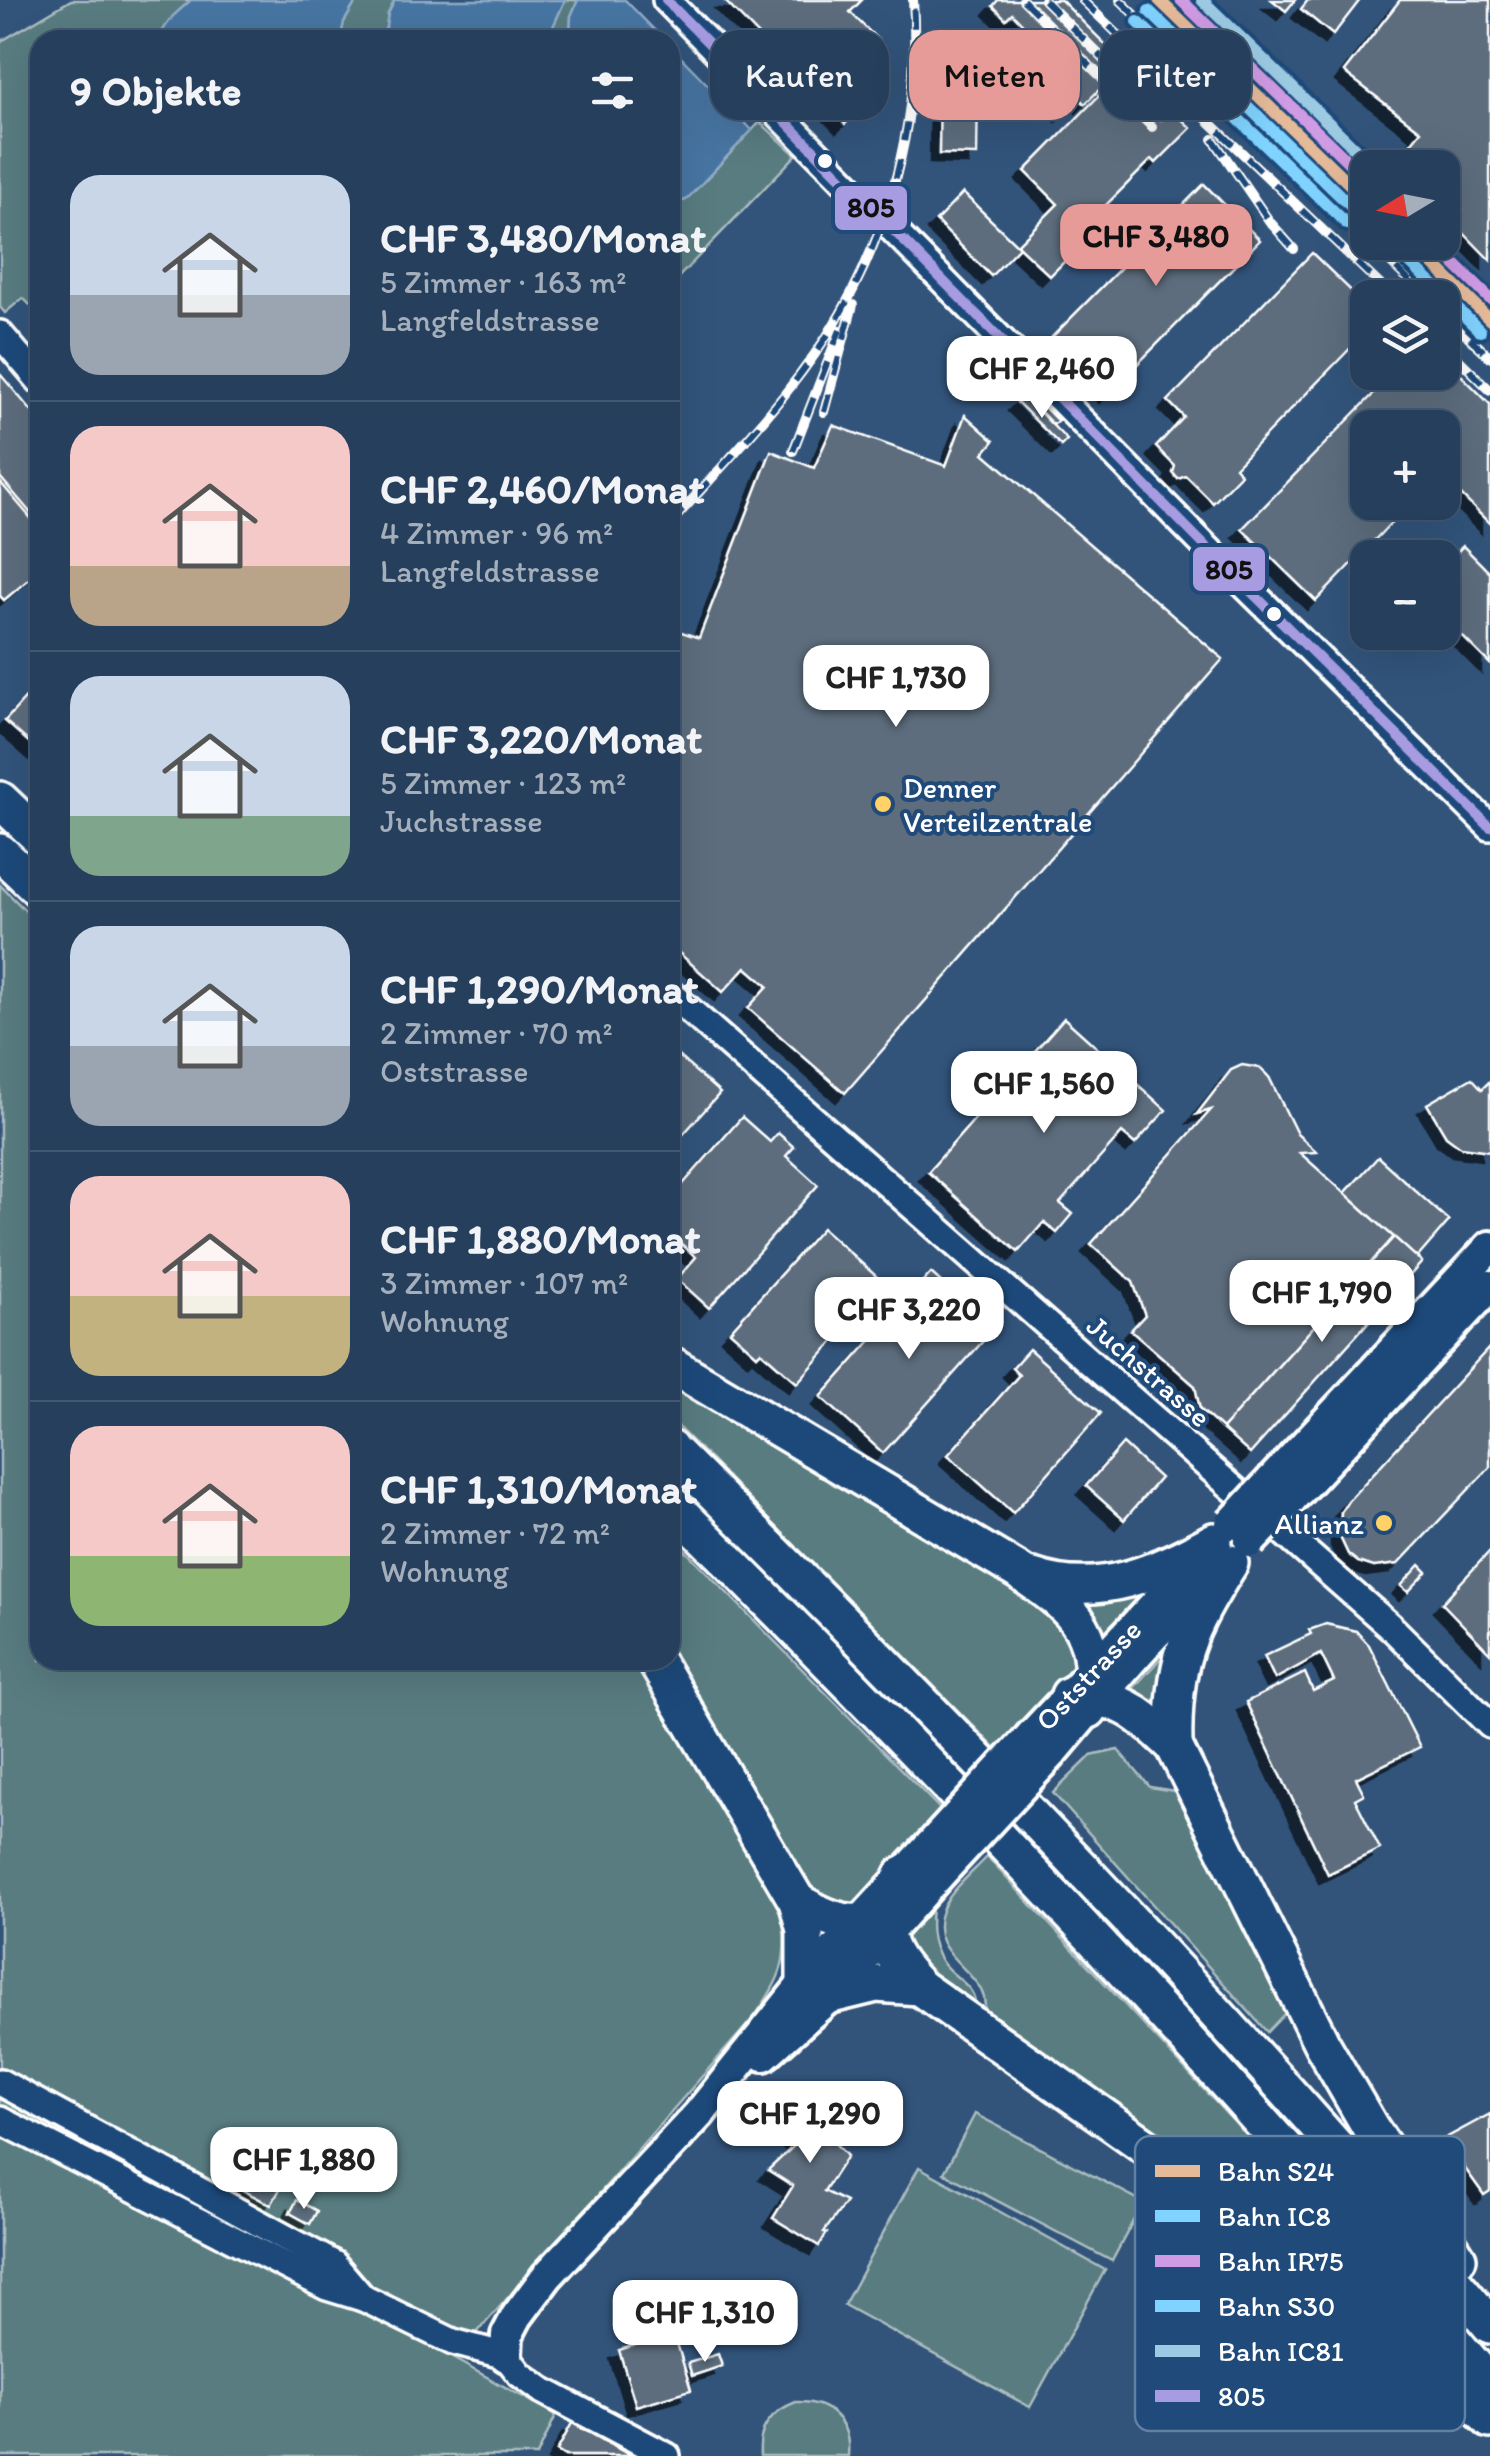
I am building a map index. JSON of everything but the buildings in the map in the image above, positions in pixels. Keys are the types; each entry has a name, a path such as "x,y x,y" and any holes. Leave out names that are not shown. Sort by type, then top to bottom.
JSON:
{"highway":[{"path":"0,800 30,828"},
{"path":"0,852 30,880"},
{"path":"680,1370 1018,1571 1050,1592 1074,1616 1088,1641 1089,1693 1126,1705 1174,1746 1296,1994 1376,2136"},
{"path":"680,1459 903,1684 1138,1931 1325,2136"},
{"path":"680,1513 1060,1902 1272,2136"},
{"path":"1018,1571 1058,1584 1116,1583 1231,1543"},
{"path":"1174,1746 1174,1694 1184,1645 1231,1543"},
{"path":"661,1670 797,1900 818,1988 876,1984 918,1988"},
{"path":"797,1900 824,1917 888,1912 899,1966 918,1988 1135,2139"},
{"path":"1465,2268 1490,2304"},
{"path":"1465,2297 1490,2326"},
{"path":"1465,2355 1490,2384"},
{"path":"1465,2396 1490,2420"}],"main road":[{"name":"Oststrasse","path":"506,2356 507,2336 517,2316 547,2276 1089,1693 1192,1596 1231,1543 1490,1247"},
{"name":"Oststrasse","path":"1280,1490 1490,1286"}],"street":[{"path":"666,0 1208,549 1490,827"},
{"path":"0,334 30,369"},
{"name":"Juchstrasse","path":"680,1002 1391,1627 1490,1726"},
{"path":"0,2082 334,2264 363,2298"},
{"path":"0,2120 327,2287 363,2298 453,2342 506,2356 520,2374 542,2390 667,2456"}],"green space":[{"path":"71,0 191,0 163,30 30,30 30,305 23,298 5,313 0,307 0,42"},
{"path":"357,0 395,0 386,30 342,30"},
{"path":"565,0 578,0 570,30 552,30"},
{"path":"760,122 796,155 680,276 680,202 686,200"},
{"path":"0,885 30,915 30,1670 643,1670 783,1915 784,1946 772,1990 755,2016 454,2359 556,2415 537,2456 0,2456"},
{"path":"680,1379 1060,1616 1081,1662 998,1751 680,1429"},
{"path":"680,1545 942,1811 850,1913 807,1888 676,1670 680,1670"},
{"path":"1148,1590 1103,1641 1072,1597"},
{"path":"1168,1650 1163,1712 1130,1692"},
{"path":"1118,1750 1150,1787 1180,1792 1287,2011 1267,2032 1053,1793 1091,1756"},
{"path":"987,1857 1247,2136 1141,2136 982,2018 985,2002 980,1989 950,1953 939,1925 944,1906"},
{"path":"933,1899 931,1924 935,1947 942,1962 968,1987 975,2006 922,1977 902,1933"},
{"path":"975,2114 1135,2198 1135,2217 1112,2261 944,2173"},
{"path":"919,2167 1105,2270 1030,2407 844,2305"},
{"path":"796,2402 818,2405 836,2416 846,2433 848,2456 760,2456 761,2437 768,2422"}],"water":[{"path":"191,0 357,0 342,30 163,30"},
{"path":"395,0 565,0 552,30 386,30"},
{"path":"578,0 625,0 654,30 570,30"},
{"path":"680,56 710,87 710,120 742,120 752,130 686,200 680,202"}],"railway":[{"path":"680,513 792,386 827,336 868,258 897,174 906,131 912,88 913,0"},
{"path":"1023,0 1152,127"},
{"path":"1044,0 1100,56"},
{"path":"1082,0 1375,280"},
{"path":"1120,0 1350,224"},
{"path":"1213,139 1270,222 1294,249"},
{"path":"1388,260 1408,280"},
{"path":"824,412 853,305"},
{"path":"1460,329 1490,357"},
{"path":"793,451 840,330"},
{"path":"1460,361 1490,390"}],"rail line":[{"name":"S24","path":"1159,0 1350,185"},
{"name":"IR75","path":"1181,0 1350,164"},
{"name":"IC81","path":"1202,0 1356,150"},
{"name":"IC8","path":"1149,11 1350,205"},
{"name":"S30","path":"1138,22 1347,224"},
{"name":"IC8","path":"1407,260 1480,331"},
{"name":"S24","path":"1429,260 1490,320"},
{"name":"IR75","path":"1450,260 1490,299"}],"transit line":[{"name":"805","path":"666,0 1208,549 1490,827"}],"place":[{"name":"Denner Verteilzentrale","path":"883,804"},
{"name":"Allianz","path":"1384,1523"}]}
